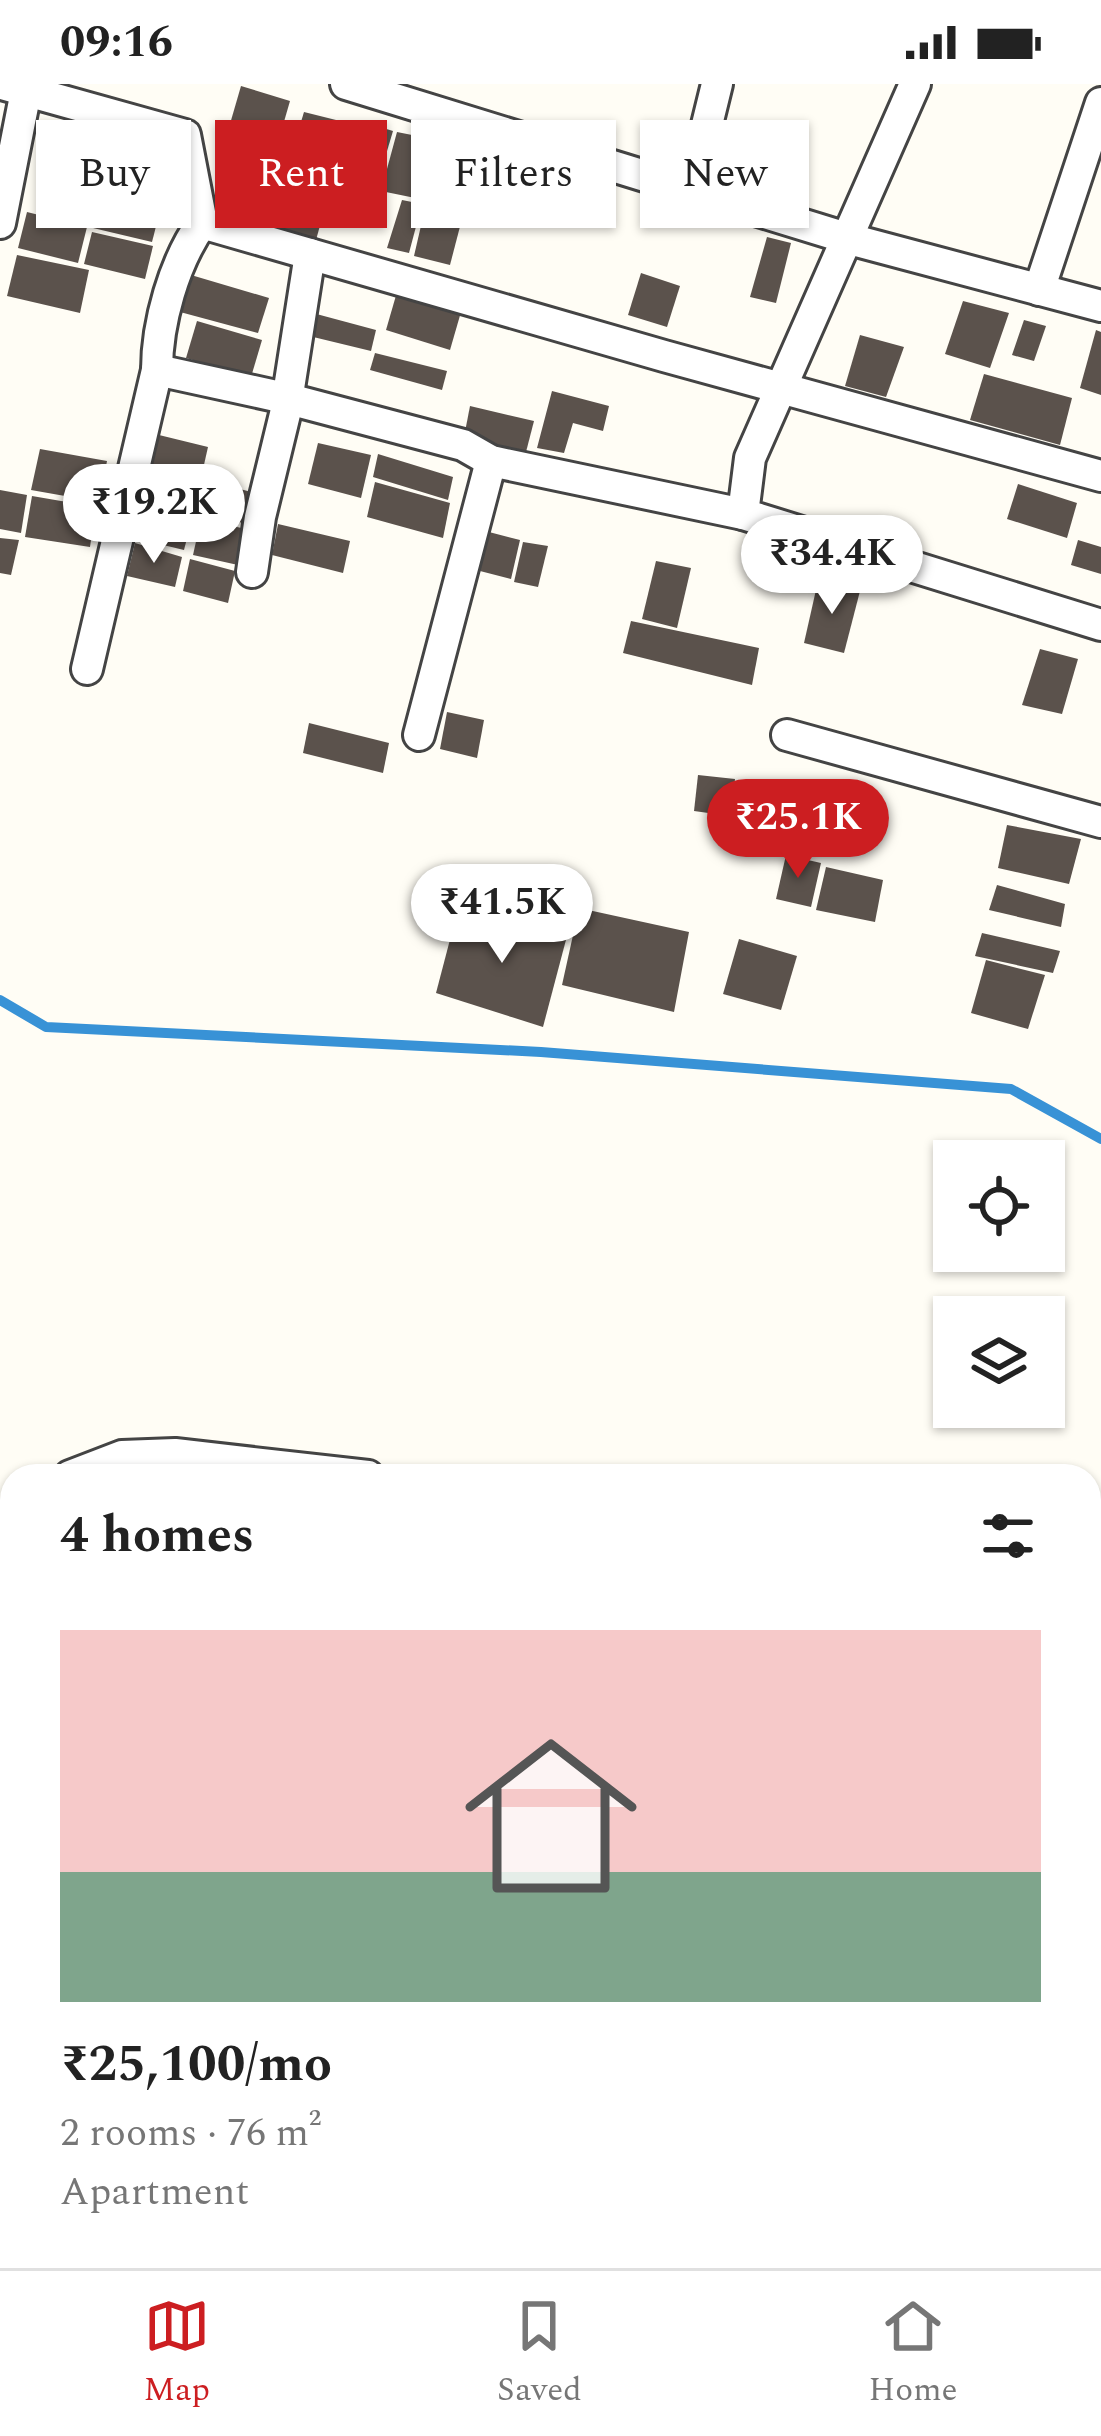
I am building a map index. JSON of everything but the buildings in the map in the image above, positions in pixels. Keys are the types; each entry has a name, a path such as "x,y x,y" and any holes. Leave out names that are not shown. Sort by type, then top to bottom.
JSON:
{"street":[{"path":"346,84 640,174"},
{"path":"708,120 717,84"},
{"path":"743,514 750,458 915,84"},
{"path":"0,223 14,87 185,135 202,223 188,243 157,340 157,370 88,669"},
{"path":"1039,290 1101,104"},
{"path":"202,223 1101,476"},
{"path":"809,226 1101,307"},
{"path":"252,572 285,415 310,254"},
{"path":"157,370 463,445 491,461 743,514 1101,625"},
{"path":"419,735 491,461"},
{"path":"787,735 1101,822"},
{"path":"101,1464 122,1456 175,1454 263,1464"}],"waterway":[{"path":"0,1000 46,1027 541,1052 1011,1089 1101,1139"}]}
